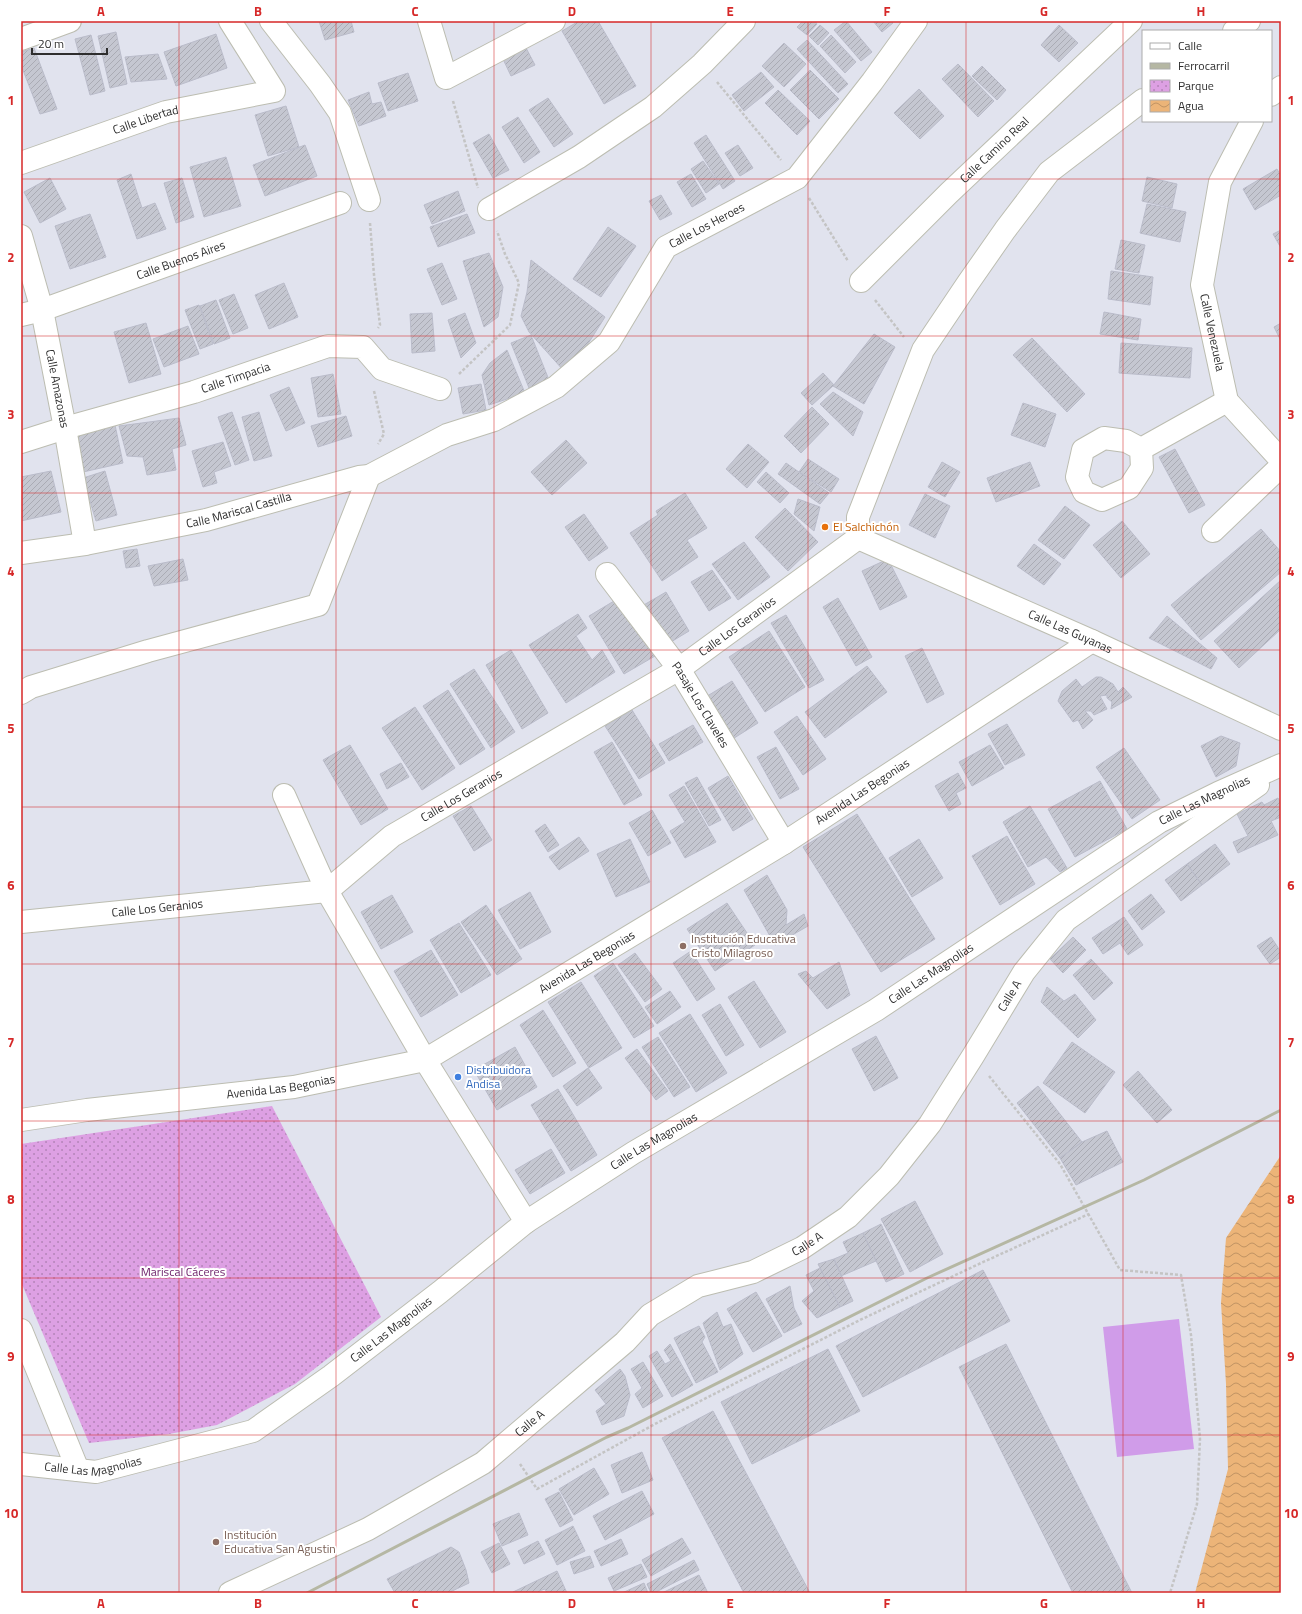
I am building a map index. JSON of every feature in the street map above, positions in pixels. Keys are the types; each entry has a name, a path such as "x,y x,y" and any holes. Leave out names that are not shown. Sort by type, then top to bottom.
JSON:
{"street":[{"path":"21,39 70,21"},
{"name":"Calle Libertad","path":"21,163 166,112 274,91 230,21"},
{"path":"271,21 320,84 340,113 369,200"},
{"path":"429,21 446,78 554,21"},
{"path":"489,209 579,157 641,115 702,64 744,21"},
{"name":"Calle Los Heroes","path":"447,435 494,420 556,387 609,342 666,247 797,178 872,82 916,21"},
{"name":"Calle Camino Real","path":"861,281 971,172 1131,21"},
{"path":"1236,30 1249,21"},
{"path":"1272,94 1281,87"},
{"path":"858,538 858,517 923,350 1005,230 1049,172 1142,101"},
{"name":"Calle Venezuela","path":"1227,401 1202,285 1220,182 1251,122"},
{"name":"Calle Buenos Aires","path":"31,312 340,203"},
{"name":"Calle Amazonas","path":"21,236 31,312 65,428 85,544"},
{"name":"Calle Timpacia","path":"21,442 65,428 194,392 328,346 363,347 382,369 440,389"},
{"path":"1141,449 1227,401 1281,460"},
{"name":"Calle Mariscal Castilla","path":"21,553 85,544 206,520 359,477 369,476 447,435"},
{"path":"1213,531 1281,466"},
{"path":"21,693 31,687 148,651 318,605 369,476"},
{"name":"Calle Las Guyanas","path":"858,538 1092,641 1281,728"},
{"name":"Calle Los Geranios","path":"21,922 327,891 392,836 679,669 858,538"},
{"name":"Pasaje Los Claveles","path":"607,574 679,669 784,843"},
{"name":"Avenida Las Begonias","path":"21,1120 87,1110 294,1087 425,1060 784,843 1092,641"},
{"name":"Calle Las Magnolias","path":"21,1464 96,1472 253,1431 331,1376 440,1292 526,1222 633,1153 876,1010 1159,822 1218,793 1281,765"},
{"name":"Calle A","path":"230,1593 368,1529 483,1463 625,1342 650,1315 698,1286 753,1272 802,1248 848,1216 890,1176 930,1124 1024,972 1066,920 1281,769"},
{"path":"284,795 327,891 425,1060 526,1222"},
{"path":"21,1330 78,1470"}],"path":[{"path":"702,64 797,178 861,281 906,338 923,350"},
{"path":"440,389 452,381 510,325 519,283 505,254 489,209 482,201 446,78"},
{"path":"973,1056 1060,1164 1120,1270 1181,1276 1191,1335 1200,1439 1197,1504 1170,1593"},
{"path":"506,1444 537,1489 655,1424 860,1320 980,1262 1089,1214"}],"green space":[{"name":"Mariscal Cáceres","path":"272,1106 381,1317 295,1384 217,1425 169,1434 89,1443 21,1282 21,1144"}],"shaded area":[{"path":"1179,1319 1194,1449 1117,1457 1103,1327"}],"water":[{"path":"1281,1155 1281,1593 1195,1593 1228,1469 1226,1384 1221,1303 1226,1238"}],"building":[{"path":"319,21 351,21 354,32 325,40"},
{"path":"579,21 598,21 636,86 604,104 562,31"},
{"path":"803,21 815,21 817,24 807,35 797,27"},
{"path":"846,21 872,52 861,61 834,30"},
{"path":"873,21 891,21 893,23 882,32"},
{"path":"820,25 829,33 818,45 809,36"},
{"path":"1059,25 1078,43 1059,62 1041,45"},
{"path":"116,32 127,84 110,88 98,36"},
{"path":"216,34 227,68 176,86 164,52"},
{"path":"91,35 105,91 90,95 75,39"},
{"path":"831,35 856,62 845,73 820,46"},
{"path":"807,40 848,84 838,93 797,49"},
{"path":"784,43 806,64 784,87 762,66"},
{"path":"525,46 535,65 511,76 502,57"},
{"path":"34,48 57,109 40,114 21,65 21,52"},
{"path":"158,54 167,79 131,82 125,57"},
{"path":"958,64 994,101 978,117 942,79"},
{"path":"982,66 1006,90 997,100 972,76"},
{"path":"810,70 839,99 819,119 790,90"},
{"path":"761,72 774,87 744,111 732,95"},
{"path":"408,73 418,101 388,111 378,83"},
{"path":"919,89 944,116 920,139 894,113"},
{"path":"778,90 810,121 797,135 765,103"},
{"path":"369,92 372,104 381,102 386,116 359,126 348,100"},
{"path":"548,98 573,134 554,147 529,110"},
{"path":"286,106 299,147 268,156 255,115"},
{"path":"518,117 540,152 524,163 502,127"},
{"path":"489,134 509,170 493,178 473,143"},
{"path":"706,135 735,181 723,189 694,143"},
{"path":"305,145 317,176 265,196 253,165"},
{"path":"738,145 753,168 740,176 725,153"},
{"path":"226,157 241,206 204,217 190,167"},
{"path":"703,161 719,184 706,193 691,169"},
{"path":"1277,169 1281,176 1281,195 1255,210 1243,189"},
{"path":"131,174 142,208 155,203 166,229 137,239 117,180"},
{"path":"691,174 706,199 692,207 677,182"},
{"path":"1147,177 1177,184 1172,208 1142,201"},
{"path":"50,178 66,209 40,223 24,192"},
{"path":"182,178 194,217 176,223 164,183"},
{"path":"458,191 465,211 432,224 424,205"},
{"path":"661,195 672,214 660,220 649,201"},
{"path":"1147,204 1186,212 1180,242 1140,233"},
{"path":"90,214 106,257 70,269 55,226"},
{"path":"467,214 475,233 438,247 430,227"},
{"path":"608,227 636,246 601,297 573,279"},
{"path":"1281,230 1281,248 1273,234"},
{"path":"1121,240 1145,245 1139,273 1115,269"},
{"path":"489,253 503,287 498,317 484,327 463,261"},
{"path":"531,260 605,317 586,347 564,371 529,332 521,316 527,292"},
{"path":"442,263 457,299 442,305 427,269"},
{"path":"1111,271 1153,277 1150,305 1108,299"},
{"path":"284,283 298,317 269,329 255,295"},
{"path":"234,294 248,328 233,334 219,300"},
{"path":"216,300 230,338 214,344 200,306"},
{"path":"199,305 213,344 200,349 185,310"},
{"path":"1104,312 1141,319 1138,340 1100,334"},
{"path":"432,313 435,351 412,353 410,314"},
{"path":"465,313 476,343 461,358 448,320"},
{"path":"146,323 161,374 129,383 114,332"},
{"path":"1281,323 1281,341 1274,327"},
{"path":"188,326 199,354 164,367 153,339"},
{"path":"874,334 895,347 864,404 833,386"},
{"path":"531,335 549,380 529,388 511,343"},
{"path":"1032,338 1085,394 1067,412 1013,355"},
{"path":"1121,343 1192,348 1190,378 1119,373"},
{"path":"507,350 525,393 489,405 482,375 490,363"},
{"path":"823,373 834,385 812,405 801,393"},
{"path":"333,374 341,414 318,417 311,378"},
{"path":"481,384 486,410 463,414 458,388"},
{"path":"289,387 305,423 286,431 270,395"},
{"path":"833,392 863,412 853,436 820,404"},
{"path":"1023,403 1056,414 1045,447 1011,435"},
{"path":"812,407 829,424 801,453 784,436"},
{"path":"232,412 249,460 235,465 218,417"},
{"path":"259,412 272,456 254,461 242,417"},
{"path":"346,416 352,436 318,447 311,426"},
{"path":"179,418 186,445 172,449 176,470 147,475 143,457 127,456 119,426"},
{"path":"115,425 123,463 83,472 75,433"},
{"path":"566,440 587,463 552,495 531,472"},
{"path":"223,442 231,466 214,472 217,483 203,487 192,451"},
{"path":"748,444 769,462 747,488 726,469"},
{"path":"1175,449 1205,505 1189,513 1159,457"},
{"path":"808,459 839,479 831,492 799,472"},
{"path":"942,462 960,472 945,497 928,487"},
{"path":"1030,462 1040,486 996,502 987,478"},
{"path":"786,463 829,493 820,504 778,474"},
{"path":"51,471 61,512 21,521 21,477"},
{"path":"105,471 117,515 96,521 83,478"},
{"path":"766,472 789,493 780,503 757,482"},
{"path":"685,493 707,528 687,540 698,557 662,581 630,533 658,515 656,511"},
{"path":"925,494 950,506 935,538 909,525"},
{"path":"798,499 820,507 814,531 794,514"},
{"path":"1065,506 1090,525 1064,559 1038,540"},
{"path":"785,508 818,542 788,571 755,537"},
{"path":"584,514 608,548 589,561 565,527"},
{"path":"1122,521 1150,554 1121,578 1093,545"},
{"path":"1261,529 1281,552 1281,572 1201,640 1171,605"},
{"path":"744,542 770,577 738,600 712,564"},
{"path":"1034,544 1061,564 1044,585 1017,566"},
{"path":"137,549 140,566 126,568 123,551"},
{"path":"183,559 188,580 154,586 148,566"},
{"path":"888,559 907,597 880,610 862,571"},
{"path":"712,570 731,598 709,611 691,582"},
{"path":"1281,580 1281,629 1239,668 1214,641"},
{"path":"666,592 689,631 666,645 642,606"},
{"path":"619,598 655,656 624,674 589,616"},
{"path":"838,598 872,657 856,666 823,607"},
{"path":"578,614 587,628 576,636 592,660 602,650 615,672 566,703 529,645"},
{"path":"786,615 824,680 809,688 771,623"},
{"path":"1167,616 1217,658 1211,669 1149,638"},
{"path":"769,631 805,687 765,712 729,657"},
{"path":"922,648 944,694 927,703 905,656"},
{"path":"511,650 548,713 522,729 486,665"},
{"path":"867,666 887,692 825,738 805,712"},
{"path":"474,669 515,732 491,748 450,684"},
{"path":"1096,677 1101,677 1113,684 1118,692 1123,687 1132,697 1111,709 1112,702 1107,698 1107,695 1100,696 1107,709 1094,715 1091,711 1085,711 1093,720 1083,729 1078,720 1073,722 1058,701 1062,691 1076,679 1082,687"},
{"path":"732,681 758,723 731,740 704,698"},
{"path":"448,690 485,749 460,765 423,706"},
{"path":"415,707 455,768 422,790 382,728"},
{"path":"632,710 665,763 639,779 605,726"},
{"path":"797,716 826,759 803,775 774,732"},
{"path":"1007,724 1025,755 1005,765 988,734"},
{"path":"693,725 703,742 669,761 659,744"},
{"path":"1221,736 1240,743 1236,766 1216,777 1201,746"},
{"path":"612,742 642,795 624,805 594,752"},
{"path":"350,745 388,809 361,825 323,760"},
{"path":"990,745 1004,768 972,786 959,762"},
{"path":"776,747 799,789 780,799 757,757"},
{"path":"1124,748 1160,800 1132,819 1096,767"},
{"path":"401,763 409,777 387,789 380,774"},
{"path":"958,773 966,788 956,793 961,804 949,811 935,786"},
{"path":"728,776 753,819 733,831 708,788"},
{"path":"697,777 721,820 709,826 685,783"},
{"path":"1100,781 1127,829 1075,857 1048,809"},
{"path":"684,786 716,842 685,858 670,831 685,822 669,795"},
{"path":"1278,798 1281,804 1281,817 1271,821 1278,835 1238,853 1233,842 1248,836 1237,814 1262,802 1264,805"},
{"path":"471,806 492,840 474,851 453,816"},
{"path":"1030,806 1067,868 1060,872 1046,857 1028,867 1003,822"},
{"path":"652,810 671,843 648,856 629,823"},
{"path":"857,814 935,939 881,972 803,847"},
{"path":"545,824 559,845 548,852 535,831"},
{"path":"1007,836 1035,884 1000,905 972,856"},
{"path":"579,837 589,851 559,870 549,857"},
{"path":"630,839 650,882 616,897 597,854"},
{"path":"919,839 943,878 912,897 889,858"},
{"path":"1215,844 1230,864 1202,885 1187,864"},
{"path":"1187,864 1202,885 1181,901 1165,880"},
{"path":"767,875 787,910 786,925 804,914 808,926 775,945 744,890"},
{"path":"530,892 551,932 520,949 498,910"},
{"path":"1151,894 1165,912 1142,930 1128,911"},
{"path":"392,895 413,932 381,949 361,912"},
{"path":"727,903 755,945 715,971 687,929"},
{"path":"486,905 522,959 497,975 461,922"},
{"path":"1124,917 1143,945 1128,955 1120,943 1103,954 1092,938"},
{"path":"459,923 491,975 461,993 430,940"},
{"path":"1073,937 1086,950 1063,973 1050,959"},
{"path":"1271,937 1281,952 1281,957 1270,964 1257,946"},
{"path":"431,950 458,995 421,1017 394,971"},
{"path":"691,951 715,989 697,1001 673,963"},
{"path":"635,953 662,989 645,1002 618,965"},
{"path":"1091,959 1113,983 1094,1000 1073,975"},
{"path":"839,962 850,995 827,1009 798,974 806,971 813,978"},
{"path":"613,963 654,1026 634,1038 594,976"},
{"path":"754,981 786,1032 760,1048 728,997"},
{"path":"581,982 622,1048 589,1068 548,1002"},
{"path":"1047,987 1064,1001 1075,994 1096,1020 1078,1038 1041,1002"},
{"path":"670,991 681,1007 657,1024 645,1007"},
{"path":"720,1004 744,1045 726,1056 702,1015"},
{"path":"543,1010 576,1063 553,1077 520,1025"},
{"path":"690,1014 727,1073 696,1092 659,1033"},
{"path":"876,1036 898,1078 874,1091 852,1049"},
{"path":"658,1037 690,1087 674,1097 642,1047"},
{"path":"1072,1042 1115,1072 1085,1113 1043,1083"},
{"path":"515,1047 537,1087 497,1110 474,1070"},
{"path":"637,1049 668,1091 656,1100 625,1058"},
{"path":"588,1068 602,1088 577,1106 563,1086"},
{"path":"1138,1071 1172,1110 1157,1123 1123,1085"},
{"path":"1038,1086 1082,1142 1060,1158 1017,1103"},
{"path":"558,1089 597,1155 571,1171 531,1105"},
{"path":"1107,1131 1123,1162 1076,1185 1060,1158 1082,1142"},
{"path":"551,1149 565,1173 530,1194 515,1170"},
{"path":"915,1201 943,1254 910,1272 881,1219"},
{"path":"881,1224 904,1274 886,1282 863,1233"},
{"path":"863,1233 876,1261 841,1276 834,1259 848,1253 843,1242"},
{"path":"834,1259 853,1301 840,1307 818,1264"},
{"path":"820,1268 840,1307 817,1318 802,1301 814,1291 806,1275"},
{"path":"983,1270 1010,1321 863,1397 836,1346"},
{"path":"790,1286 794,1308 802,1324 784,1333 766,1299"},
{"path":"756,1292 782,1336 753,1352 727,1309"},
{"path":"717,1312 723,1327 731,1324 743,1354 720,1370 703,1323"},
{"path":"699,1326 705,1337 702,1342 718,1372 696,1383 674,1338"},
{"path":"670,1344 693,1385 672,1397 649,1356 657,1351 665,1364 671,1361 664,1350"},
{"path":"1006,1344 1132,1593 1073,1593 959,1367"},
{"path":"828,1349 860,1411 752,1464 721,1402"},
{"path":"643,1362 663,1396 643,1408 635,1394 642,1388 631,1369"},
{"path":"620,1369 625,1376 630,1395 624,1416 602,1425 596,1411 606,1404 595,1390"},
{"path":"713,1411 810,1593 744,1593 662,1438"},
{"path":"642,1452 653,1480 622,1493 611,1465"},
{"path":"594,1468 609,1494 574,1515 559,1489"},
{"path":"642,1491 654,1514 605,1540 593,1516"},
{"path":"559,1492 573,1520 560,1527 545,1499"},
{"path":"519,1513 528,1535 502,1546 493,1524"},
{"path":"573,1526 585,1551 557,1565 545,1540"},
{"path":"682,1538 691,1553 651,1576 642,1560"},
{"path":"621,1539 628,1554 601,1566 594,1551"},
{"path":"538,1541 545,1554 524,1564 518,1551"},
{"path":"499,1543 510,1564 492,1573 481,1552"},
{"path":"451,1547 459,1552 469,1583 448,1593 395,1593 387,1579"},
{"path":"590,1556 594,1567 574,1574 570,1562"},
{"path":"694,1560 699,1570 654,1593 651,1593 647,1584"},
{"path":"641,1564 647,1577 614,1591 608,1578"},
{"path":"557,1571 567,1593 547,1593 545,1589 539,1591 540,1593 513,1592"},
{"path":"699,1575 708,1593 662,1593"},
{"path":"644,1583 648,1593 622,1593"}],"railway":[{"path":"307,1593 607,1437 628,1428 927,1278 1144,1180 1281,1110"}],"place":[{"name":"El Salchichón","path":"825,527"},
{"name":"Institución Educativa Cristo Milagroso","path":"683,946"},
{"name":"Distribuidora Andisa","path":"458,1077"},
{"name":"Institución Educativa San Agustin","path":"216,1542"}]}
